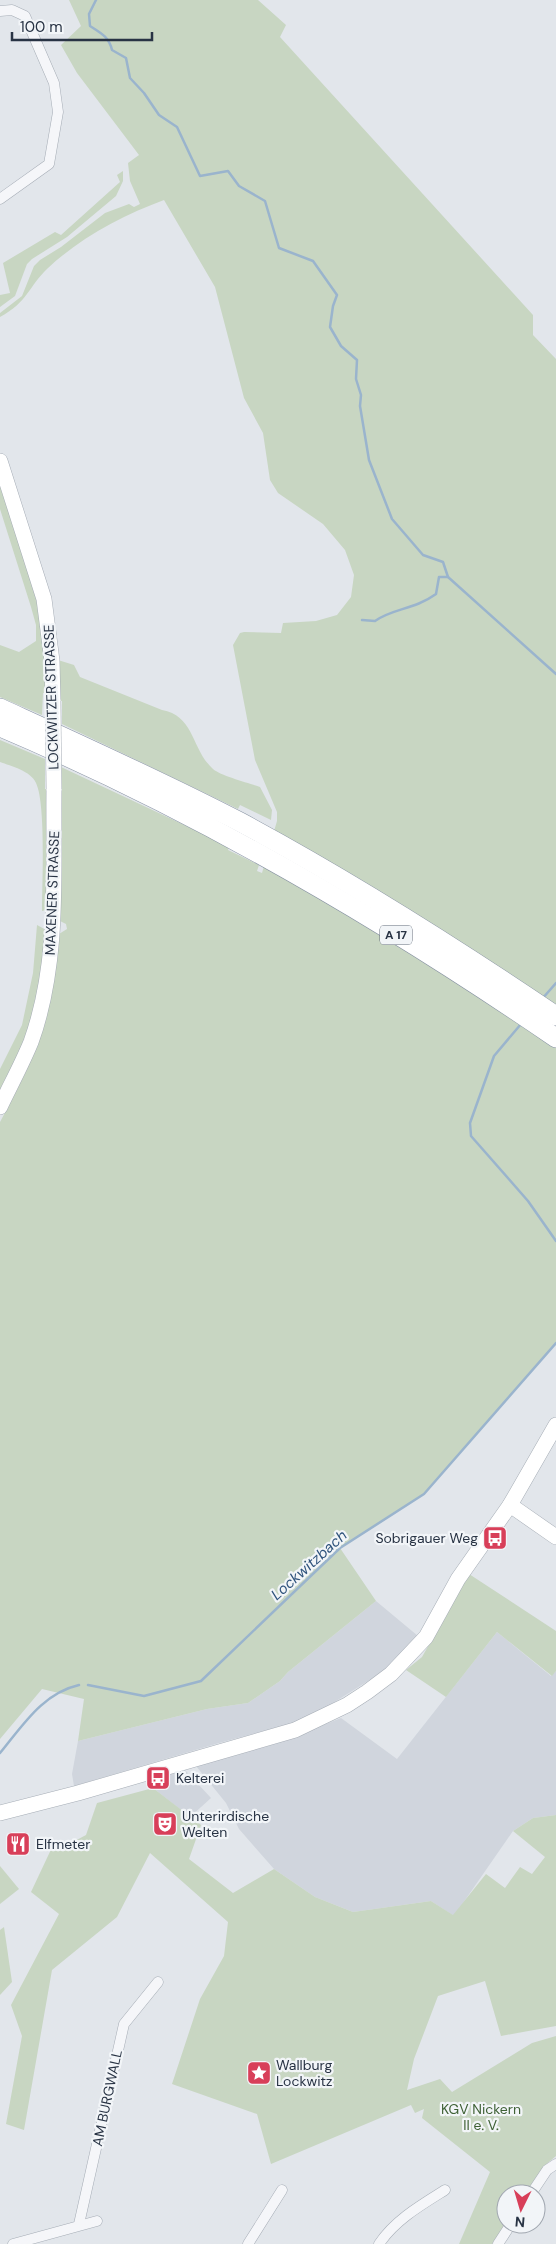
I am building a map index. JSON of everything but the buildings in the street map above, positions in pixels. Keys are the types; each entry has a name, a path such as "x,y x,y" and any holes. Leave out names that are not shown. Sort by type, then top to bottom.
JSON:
{"highway":[{"name":"A 17","path":"0,708 140,772 237,831 332,895 556,1038"},
{"name":"A 17","path":"0,727 130,787 237,831 440,941 556,1016"}],"street":[{"path":"0,11 12,10 25,16 54,83 58,112 49,164 0,199"},
{"name":"LOCKWITZER STRASSE","path":"0,461 44,599 52,661 54,789"},
{"name":"MAXENER STRASSE","path":"0,1107 30,1042 42,1004 50,962 53,920 54,789"},
{"path":"0,1813 78,1793 263,1740 295,1730 347,1705 391,1674 426,1637 458,1579 510,1505 556,1425"},
{"path":"510,1505 556,1537"},
{"name":"AM BURGWALL","path":"79,2224 124,2024 158,1982"},
{"path":"538,2184 547,2170 556,2164"},
{"path":"248,2244 282,2190"},
{"path":"379,2244 386,2234 412,2211 445,2190"},
{"path":"13,2244 79,2224 97,2221"}],"shaded area":[{"path":"376,1601 418,1636 387,1669 314,1715 293,1723 74,1786 72,1774 78,1741 207,1709 248,1703 280,1681 288,1672"},
{"path":"497,1632 551,1676 556,1671 556,1815 533,1818 513,1831 454,1916 431,1901 353,1912 315,1897 274,1869 239,1829 226,1803 196,1766 275,1744 341,1718 397,1759"},
{"path":"185,1770 211,1798 190,1817 153,1788 162,1785 165,1776"}],"green space":[{"path":"69,0 258,0 286,25 280,37 533,315 533,335 556,359 556,1343 424,1494 340,1548 376,1601 288,1672 280,1681 248,1703 207,1709 78,1741 84,1699 42,1689 0,1739 0,1122 22,1077 40,1031 52,984 59,934 67,929 66,924 58,920 61,767 229,846 228,850 259,865 257,871 262,873 277,821 277,812 255,760 233,645 240,633 281,633 283,623 316,621 337,615 351,597 354,575 345,550 323,524 278,493 270,480 263,433 244,398 215,287 164,200 118,220 88,237 60,257 41,275 16,306 0,317 0,313 22,296 34,266 40,260 61,247 105,213 129,204 134,207 140,204 130,181 128,163 139,155 77,73 61,45 81,26"},
{"path":"123,171 123,181 116,196 67,237 32,259 27,264 15,296 0,307 0,295 10,293 3,263 55,232 61,235 120,182 117,175"},
{"path":"0,477 41,614 47,693 43,693 42,715 0,697 0,645 19,652 36,641 36,625 0,509"},
{"path":"58,660 74,665 80,677 173,713 181,719 192,734 200,752 213,769 228,777 260,787 272,810 271,820 240,805 238,809 62,724 62,701 58,701"},
{"path":"0,740 45,759 45,789 48,789 46,910 42,911 43,864 39,793 36,783 30,775 0,762"},
{"path":"37,925 48,931 47,960 28,1036 0,1097 0,1069 22,1025 33,973"},
{"path":"469,1574 556,1631 556,1671 552,1676 497,1632 446,1697 406,1670 422,1657"},
{"name":"KGV Nickern II e. V.","path":"153,1788 201,1825 189,1859 233,1893 274,1869 315,1897 353,1912 431,1901 453,1915 486,1874 505,1888 520,1867 532,1874 545,1857 513,1831 533,1818 556,1815 556,2026 501,2036 485,1981 438,1996 414,2059 407,2090 440,2079 452,2092 532,2043 556,2036 556,2156 544,2166 532,2184 496,2184 496,2234 499,2234 492,2244 459,2244 490,2172 422,2118 424,2109 415,2113 411,2105 271,2164 257,2114 172,2084 200,1999 224,1956 228,1922 150,1853 117,1917 52,1970 24,2130 6,2124 22,2036 11,2005 59,1914 31,1892 55,1841 71,1843 86,1835 97,1803"},
{"path":"0,1866 19,1889 0,1904"},
{"path":"4,1927 12,1982 0,1995 0,1930"}],"waterway":[{"path":"96,0 89,14 90,26 107,39 112,50 126,58 130,78 144,93 159,115 177,127 200,176 228,171 239,186 265,201 279,248 313,261 337,295 333,306 330,327 341,346 357,360 356,379 361,395 360,406 369,460 392,519 423,555 443,562 448,577 556,674"},
{"path":"362,620 375,621 420,603 436,594 439,577 448,577"},
{"name":"Lockwitzbach","path":"542,999 556,983"},
{"name":"Lockwitzbach","path":"521,1024 494,1056 470,1123 471,1136 528,1201 556,1241"},
{"name":"Lockwitzbach","path":"88,1685 144,1696 201,1681 340,1548 424,1494 556,1343"},
{"name":"Lockwitzbach","path":"0,1753 26,1721 44,1703 66,1689 79,1685"}],"place":[{"name":"Sobrigauer Weg","path":"495,1538"},
{"name":"Kelterei","path":"158,1778"},
{"name":"Unterirdische Welten","path":"165,1824"},
{"name":"Elfmeter","path":"18,1844"},
{"name":"Wallburg Lockwitz","path":"259,2073"}]}
